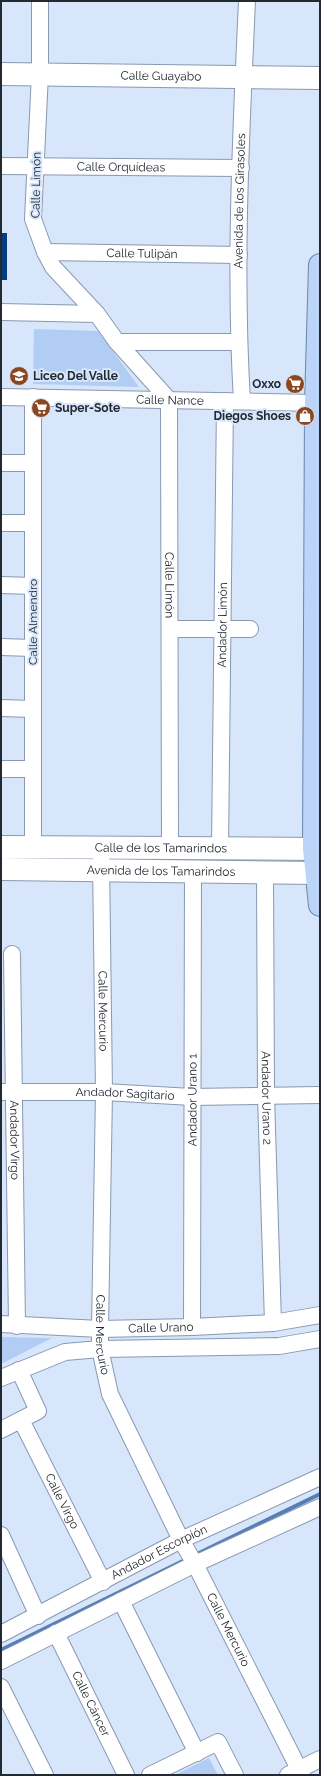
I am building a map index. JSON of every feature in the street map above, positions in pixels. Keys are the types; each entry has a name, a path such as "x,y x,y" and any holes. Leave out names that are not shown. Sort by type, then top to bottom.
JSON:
{"main road":[{"path":"320,265 316,403 317,849 320,905"}],"street":[{"name":"Calle Limón","path":"40,1 40,74 33,218 45,252 53,267 97,314 117,342 169,400 170,848"},
{"name":"Avenida de los Girasoles","path":"242,401 239,342 239,255 247,1"},
{"name":"Calle Guayabo","path":"1,74 320,78"},
{"name":"Calle Orquídeas","path":"1,166 241,168"},
{"name":"Calle Tulipán","path":"45,252 239,255"},
{"path":"1,312 97,314"},
{"path":"117,342 239,342"},
{"name":"Calle Nance","path":"1,397 316,403"},
{"name":"Calle Almendro","path":"32,847 33,397"},
{"name":"Andador Limón","path":"220,848 226,401"},
{"path":"1,463 33,463"},
{"path":"1,523 33,523"},
{"path":"1,585 33,586"},
{"path":"170,628 250,629"},
{"path":"1,647 33,648"},
{"path":"1,708 33,709"},
{"path":"1,769 33,769"},
{"name":"Calle de los Tamarindos","path":"1,847 317,849"},
{"name":"Calle Mercurio","path":"101,848 104,1092 100,1349 110,1394 183,1545 195,1563 296,1773"},
{"name":"Avenida de los Tamarindos","path":"1,869 318,873"},
{"name":"Andador Urano 1","path":"192,1327 193,872"},
{"name":"Andador Urano 2","path":"265,872 266,1096 274,1323"},
{"name":"Andador Virgo","path":"9,1325 8,1092 12,954"},
{"name":"Andador Sagitario","path":"8,1092 104,1092 192,1097 320,1095"},
{"name":"Calle Urano","path":"9,1325 100,1329 192,1327 274,1323 320,1315"},
{"name":"Calle Urano","path":"1,1378 65,1352 100,1349 279,1346 320,1339"},
{"path":"1,1430 38,1410 19,1370"},
{"name":"Calle Virgo","path":"21,1420 103,1582"},
{"name":"Andador Escorpión","path":"1,1634 103,1582 183,1545 320,1477"},
{"path":"1,1661 195,1563 320,1507"},
{"path":"1,1535 38,1616"},
{"path":"121,1601 197,1753"},
{"name":"Calle Cáncer","path":"56,1633 126,1775"},
{"path":"1,1687 45,1775"},
{"path":"150,1775 218,1742 235,1775"},
{"path":"296,1773 320,1759"}],"shaded area":[{"path":"34,329 98,331 139,387 33,384"},
{"path":"1,1337 52,1338 1,1364"},
{"path":"209,1758 218,1775 175,1775"}],"building":[{"path":"1,233 7,233 7,280 1,280"}],"waterway":[{"path":"193,1556 320,1494"},
{"path":"1,1650 187,1559"}],"place":[{"name":"Liceo Del Valle","path":"19,376"},
{"name":"Oxxo","path":"295,384"},
{"name":"Super-Sote","path":"41,408"},
{"name":"Diegos Shoes","path":"305,416"}]}
